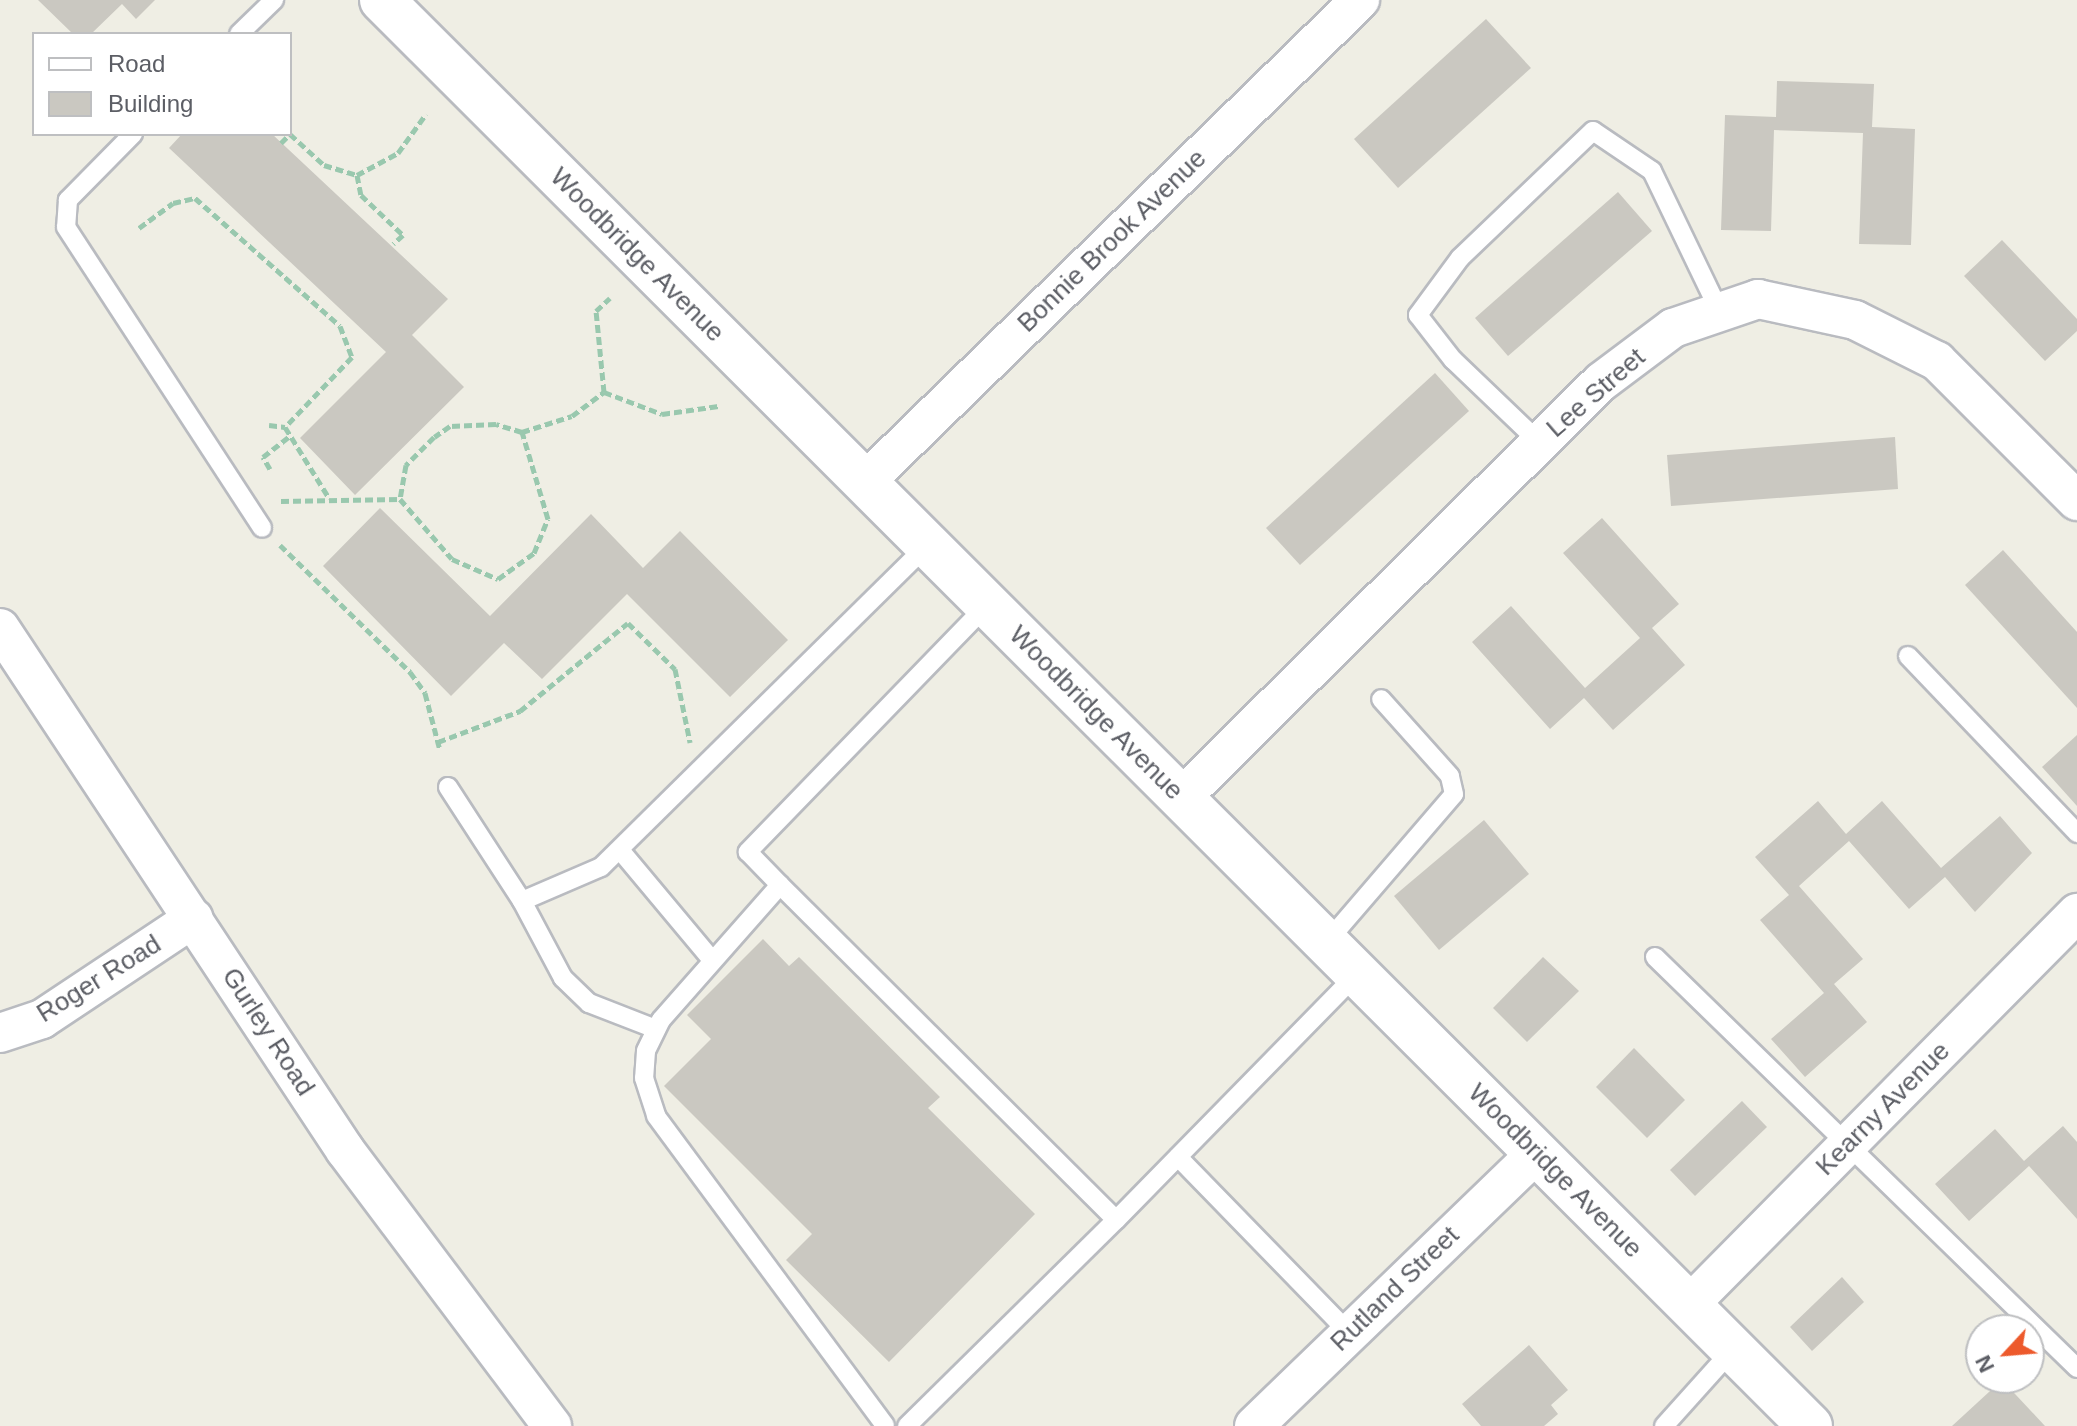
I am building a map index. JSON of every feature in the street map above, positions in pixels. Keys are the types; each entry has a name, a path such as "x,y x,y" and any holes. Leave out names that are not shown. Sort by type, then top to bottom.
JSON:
{"main road":[{"name":"Woodbridge Avenue","path":"382,0 1810,1426"}],"street":[{"name":"Bonnie Brook Avenue","path":"865,482 1360,0"},
{"name":"Lee Street","path":"1181,798 1601,382 1673,328 1758,299 1855,320 1937,361 2077,501"},
{"name":"Gurley Road","path":"0,628 345,1150 552,1426"},
{"name":"Kearny Avenue","path":"1689,1305 2077,913"},
{"name":"Roger Road","path":"0,1033 42,1019 194,918"},
{"name":"Rutland Street","path":"1254,1426 1537,1153"}],"lane":[{"path":"241,32 274,0"},
{"path":"1540,443 1453,360 1418,315 1460,258 1593,131 1652,171 1720,312"},
{"path":"131,136 68,200 66,227 262,528"},
{"path":"522,901 601,867 928,545"},
{"path":"987,605 748,852 1116,1220"},
{"path":"1908,656 2077,833"},
{"path":"1326,943 1454,794 1450,776 1381,699"},
{"path":"448,787 522,901 563,978 589,1003 656,1029"},
{"path":"620,850 712,960"},
{"path":"780,885 712,960 656,1029 644,1078 656,1116 885,1426"},
{"path":"1655,957 2077,1368"},
{"path":"907,1426 1116,1220 1357,974"},
{"path":"1178,1157 1350,1334"},
{"path":"1664,1426 1733,1349"}],"path":[{"path":"292,136 324,165 357,175 398,153 426,114"},
{"path":"281,143 288,136"},
{"path":"357,175 361,195 403,235 393,244"},
{"path":"139,228 173,203 195,198 340,326 352,357 285,427"},
{"path":"604,392 596,311 610,298"},
{"path":"604,392 662,414 718,406"},
{"path":"400,499 406,465 450,426 472,422 522,432 572,416 604,392"},
{"path":"269,425 285,427"},
{"path":"285,427 329,499"},
{"path":"281,501 400,499 452,559 486,576 510,573 534,553 548,519 522,432"},
{"path":"270,469 263,457 290,436"},
{"path":"262,528 410,672 425,693 440,750"},
{"path":"438,742 520,711 628,623 675,669 692,756"}],"building":[{"path":"38,0 155,0 136,19 122,4 93,32 71,32"},
{"path":"1486,19 1531,68 1398,188 1354,139"},
{"path":"1777,81 1874,84 1872,127 1915,129 1911,245 1859,244 1863,133 1774,130 1771,231 1721,230 1725,115 1776,117"},
{"path":"180,136 274,136 448,299 412,335 464,387 355,495 300,438 386,352 169,148"},
{"path":"1618,192 1652,231 1508,356 1475,318"},
{"path":"2002,240 2077,319 2077,331 2045,361 1964,276"},
{"path":"1435,373 1469,411 1300,565 1266,528"},
{"path":"1895,437 1898,489 1671,506 1667,455"},
{"path":"380,508 490,616 591,514 643,568 680,531 788,640 730,697 627,594 542,679 504,643 451,696 323,566"},
{"path":"1602,518 1679,604 1652,628 1685,665 1613,730 1584,698 1550,729 1472,642 1511,606 1585,688 1640,638 1563,553"},
{"path":"2003,550 2077,632 2077,708 1965,585"},
{"path":"2077,735 2077,806 2042,767"},
{"path":"1818,801 1846,834 1882,801 1941,868 2000,816 2032,853 1975,912 1945,877 1909,909 1849,841 1799,886 1863,959 1834,984 1867,1022 1805,1077 1771,1039 1824,993 1760,920 1789,895 1755,857"},
{"path":"1484,820 1529,874 1439,950 1394,896"},
{"path":"763,939 789,966 799,957 940,1097 928,1108 1035,1214 889,1362 786,1260 812,1234 664,1086 711,1039 687,1015"},
{"path":"1543,957 1579,991 1527,1042 1493,1008"},
{"path":"1634,1048 1685,1100 1647,1138 1596,1087"},
{"path":"1742,1101 1767,1127 1695,1196 1670,1170"},
{"path":"2063,1126 2077,1142 2077,1219 2029,1166 1969,1221 1935,1184 1995,1129 2024,1161"},
{"path":"1842,1277 1864,1302 1812,1351 1790,1327"},
{"path":"1529,1345 1568,1390 1551,1405 1558,1414 1544,1426 1481,1426 1462,1404"},
{"path":"1987,1394 2015,1394 2045,1426 1952,1426"}]}
